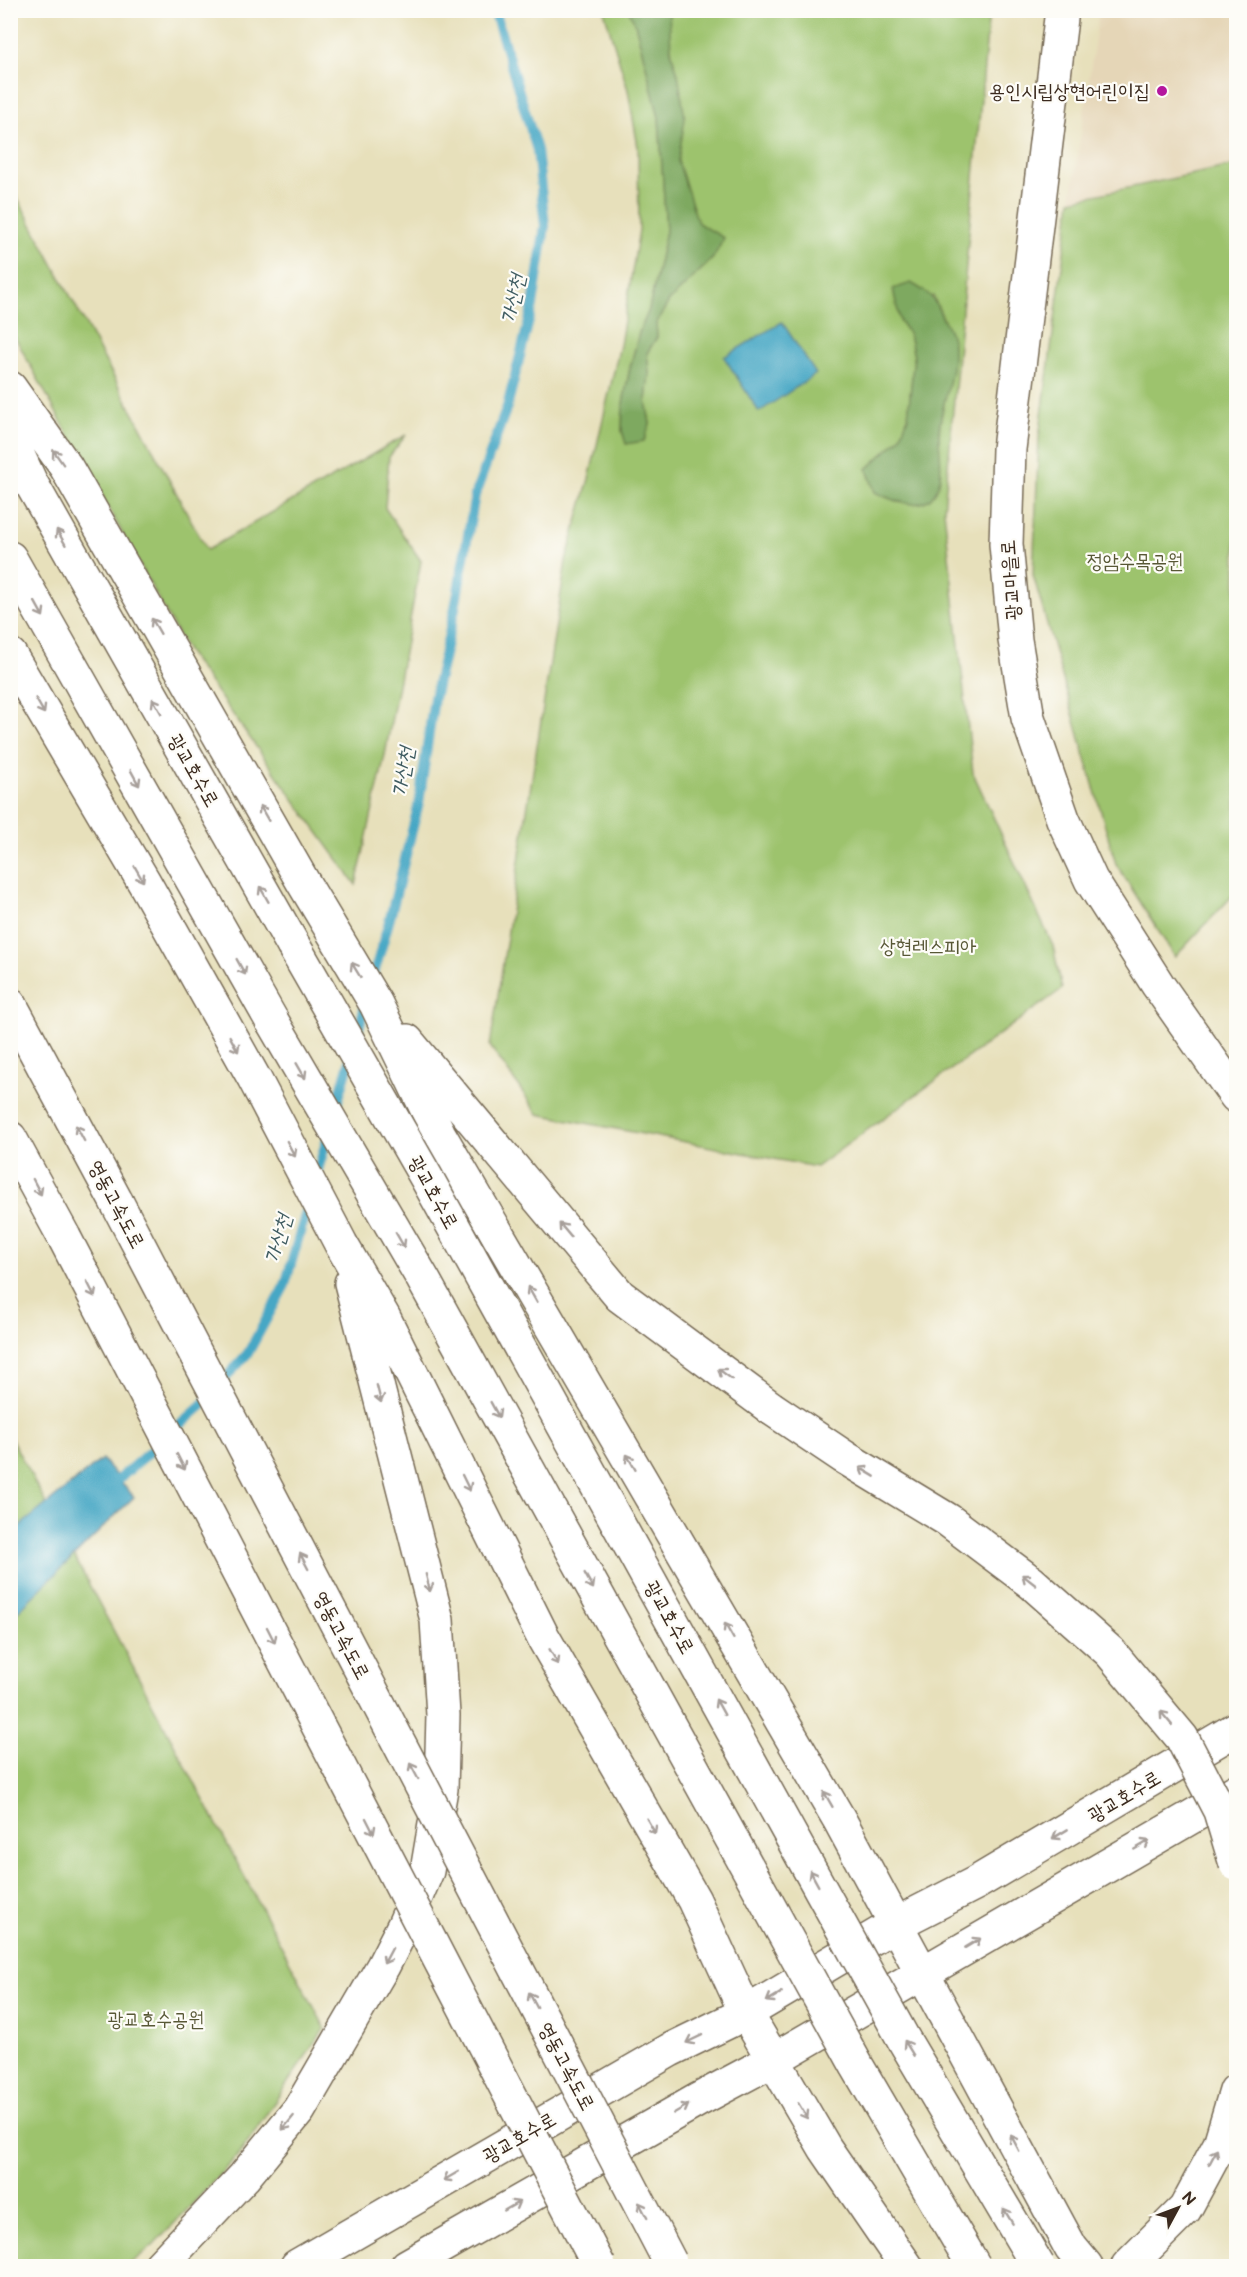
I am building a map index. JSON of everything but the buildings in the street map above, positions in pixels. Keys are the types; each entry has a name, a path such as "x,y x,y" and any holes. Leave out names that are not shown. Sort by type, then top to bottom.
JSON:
{"main road":[{"name":"광교마을로","path":"1062,10 1009,449 1006,544 1015,640 1028,718 1063,819 1091,880 1158,985 1236,1096"},
{"path":"10,388 66,467 303,882 376,1004 439,1134 839,1819 1071,2247 1086,2266"},
{"name":"광교호수로","path":"10,438 31,483 437,1197 898,2030 1038,2266"},
{"path":"10,558 272,1021 429,1290 857,2066 974,2266"},
{"path":"10,655 144,882 254,1078 341,1244 375,1328 543,1637 694,1900 746,2013 825,2148 906,2266"},
{"path":"376,1004 620,1296 771,1408 844,1457 948,1520 1032,1582 1110,1652 1182,1738 1220,1811 1236,1864"},
{"name":"영동고속도로","path":"10,1005 117,1203 671,2264"},
{"path":"10,1138 64,1237 599,2266"},
{"path":"160,2266 244,2177 299,2110 383,1966 404,1925 427,1871 441,1789 442,1715 437,1620 375,1328"},
{"name":"광교호수로","path":"297,2266 670,2050 746,2013 896,1924 976,1883 1236,1729"},
{"path":"407,2266 698,2100 773,2060 1236,1791"},
{"path":"1128,2266 1185,2209 1220,2144 1236,2091"}],"shaded area":[{"name":"용인시립상현어린이집","path":"1099,11 1236,11 1236,165 1071,200"}],"green space":[{"name":"상현레스피아","path":"604,11 629,11 635,23 659,117 666,231 649,310 639,333 623,404 622,431 627,444 650,424 646,400 649,374 647,353 657,337 656,324 669,301 713,258 692,211 678,162 684,114 671,47 669,11 989,11 944,510 973,773 1053,946 1062,989 816,1167 538,1114 490,1046 566,561 590,475 620,345 639,230 638,147 628,90","holes":["933,296 953,340 951,369 940,423 938,448 940,474 901,503 875,492 867,469 901,438 908,417 914,356 909,334 900,321"]},
{"path":"629,11 669,11 671,51 678,74 685,119 678,161 698,223 724,238 713,258 669,301 656,324 657,337 647,353 649,374 646,400 650,424 644,441 626,444 622,431 623,404 639,333 649,310 666,231 659,117 635,23"},
{"name":"정암수목공원","path":"1236,165 1236,892 1175,957 1116,864 1033,575 1039,437 1071,200"},
{"path":"10,184 207,550 406,435 389,457 385,508 421,561 385,755 356,885 187,651 11,330"},
{"path":"911,283 928,294 934,301 950,332 953,351 951,374 940,420 940,480 934,494 928,500 914,504 897,501 875,492 867,469 900,438 908,417 914,356 909,334 900,321 893,289"},
{"name":"광교호수공원","path":"10,1436 325,2028 240,2153 153,2246 127,2266 11,2266"}],"water":[{"path":"782,322 816,374 759,412 724,357"},
{"path":"102,1459 134,1497 11,1618 11,1533"}],"waterway":[{"name":"가산천","path":"371,984 419,803 434,698 455,608 475,495 507,407 533,305 545,226 537,150 494,10"},
{"name":"가산천","path":"356,1039 366,1002"},
{"name":"가산천","path":"334,1114 350,1060"},
{"name":"가산천","path":"315,1180 329,1132"},
{"name":"가산천","path":"119,1479 199,1408 248,1353 285,1285 309,1201"}],"place":[{"name":"용인시립상현어린이집","path":"1162,91"}]}
